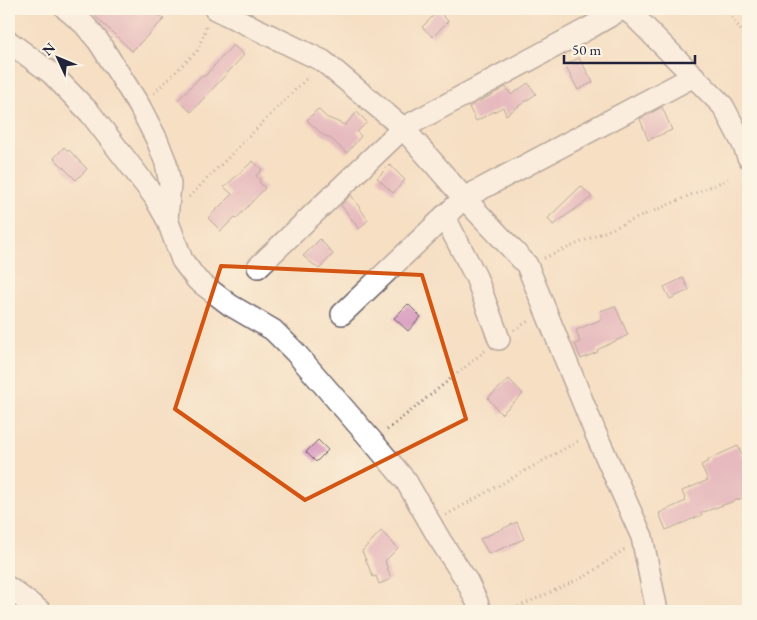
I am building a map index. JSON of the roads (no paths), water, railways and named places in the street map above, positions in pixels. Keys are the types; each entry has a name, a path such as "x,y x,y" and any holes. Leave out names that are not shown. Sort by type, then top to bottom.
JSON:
{"street":[{"path":"66,9 84,24 98,42 140,107 157,140 166,163 170,184 167,219"},
{"path":"258,267 402,128 623,9 634,16 723,106 748,156"},
{"path":"212,12 323,61 402,128 527,265 595,432 642,537 657,611"},
{"path":"9,42 51,73 90,113 154,196 167,219 182,260 197,280 230,305 273,330 296,352 406,481 430,524 467,581 480,611"},
{"path":"342,314 464,198 694,76"},
{"path":"444,216 476,277 499,339"},
{"path":"9,588 40,611"}]}
